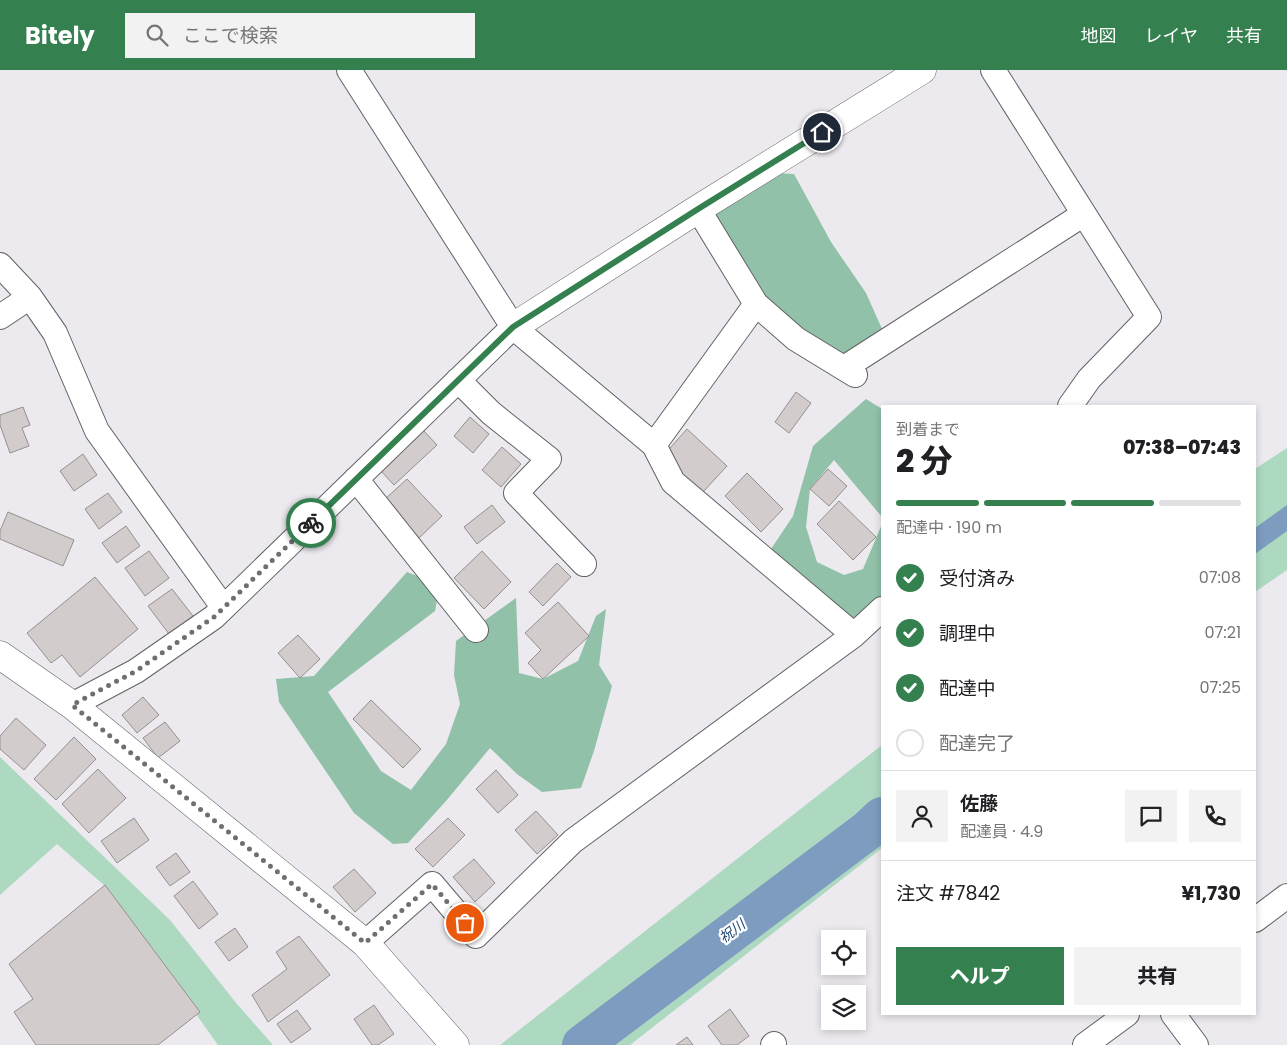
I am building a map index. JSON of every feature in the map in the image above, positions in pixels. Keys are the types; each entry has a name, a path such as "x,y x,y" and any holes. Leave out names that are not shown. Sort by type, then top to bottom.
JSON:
{"street":[{"path":"349,70 513,327 654,445 673,482 854,636"},
{"path":"993,70 1149,317 1089,379 1071,405"},
{"path":"72,705 136,671 214,617 513,327 906,74"},
{"path":"698,209 756,304 796,339 849,371 1084,214"},
{"path":"0,265 30,298 55,334 97,431 223,607"},
{"path":"0,317 30,298"},
{"path":"654,445 756,304"},
{"path":"458,380 491,413 549,459 516,493 584,564"},
{"path":"356,479 476,630"},
{"path":"365,943 432,884 476,936 573,841 854,636 881,610"},
{"path":"0,655 72,705 365,943 455,1045"},
{"path":"1256,919 1287,896"},
{"path":"1086,1045 1126,1015"},
{"path":"1173,1015 1196,1045"}],"green space":[{"path":"758,172 794,174 831,242 866,293 887,340 844,368 776,321 704,219"},
{"path":"866,399 881,408 881,516 834,460 810,489 806,527 817,562 844,575 863,569 881,526 881,610 854,635 771,549 793,516 813,446"},
{"path":"1287,448 1287,570 1256,591 1256,468"},
{"path":"407,572 440,585 435,611 328,692 381,771 411,790 446,744 460,704 454,675 456,641 516,598 519,673 543,679 578,661 596,616 606,609 599,665 612,686 594,751 581,788 542,792 517,774 490,748 408,843 393,844 354,813 279,702 276,679 314,676"},
{"path":"881,746 881,849 630,1045 500,1045"},
{"path":"0,757 170,920 237,1004 273,1045 218,1045 105,886 57,844 0,895"}],"water":[{"path":"1287,505 1287,531 1256,553 1256,527"}],"building":[{"path":"796,392 811,403 789,433 775,422"},
{"path":"23,407 30,425 22,428 29,446 10,453 0,425 0,415"},
{"path":"470,417 489,434 473,453 454,436"},
{"path":"687,429 727,466 702,493 662,457"},
{"path":"423,430 437,445 394,485 380,470"},
{"path":"502,447 521,464 501,487 482,470"},
{"path":"83,454 97,475 74,491 60,471"},
{"path":"828,469 847,486 829,506 810,489"},
{"path":"747,473 783,509 761,532 725,496"},
{"path":"407,479 442,516 419,538 384,500"},
{"path":"108,493 122,512 99,529 85,509"},
{"path":"839,501 876,537 853,560 817,524"},
{"path":"492,505 505,522 477,544 464,527"},
{"path":"8,512 74,540 63,566 0,539 0,531"},
{"path":"126,526 140,546 117,563 102,543"},
{"path":"149,551 169,578 145,596 125,568"},
{"path":"482,551 511,582 484,609 454,578"},
{"path":"557,563 571,577 543,606 529,592"},
{"path":"95,577 138,629 80,677 62,655 51,663 27,633"},
{"path":"172,589 193,616 169,634 148,606"},
{"path":"558,602 589,636 543,679 528,663 541,650 525,633"},
{"path":"298,635 320,659 300,678 278,653"},
{"path":"143,697 159,715 137,733 122,715"},
{"path":"371,700 421,749 403,768 353,719"},
{"path":"16,718 46,745 24,770 0,749 0,736"},
{"path":"165,722 180,741 158,758 143,738"},
{"path":"74,737 96,759 56,800 34,779"},
{"path":"98,769 126,798 89,833 62,804"},
{"path":"496,770 518,795 498,813 476,789"},
{"path":"536,811 558,835 537,854 515,830"},
{"path":"134,818 149,840 117,863 101,841"},
{"path":"448,818 465,835 433,867 415,849"},
{"path":"176,853 190,872 170,886 156,867"},
{"path":"474,859 495,883 475,902 453,877"},
{"path":"354,869 376,893 355,912 333,887"},
{"path":"193,881 218,914 199,929 174,896"},
{"path":"105,885 200,1012 158,1045 36,1045 14,1012 33,999 9,964"},
{"path":"235,928 248,947 229,961 215,942"},
{"path":"299,936 330,975 268,1022 252,995 287,969 276,952"},
{"path":"374,1005 394,1034 378,1045 372,1045 354,1019"},
{"path":"730,1009 749,1036 737,1045 722,1045 708,1026"},
{"path":"297,1010 311,1029 291,1043 277,1024"},
{"path":"687,1037 693,1045 676,1045"}],"waterway":[{"name":"祝川","path":"582,1045 868,830 881,818"}],"way so far":[{"path":"311,523 214,617 136,671 72,705 365,943 432,884 465,923"}],"route":[{"path":"311,523 513,327 822,132"}]}
